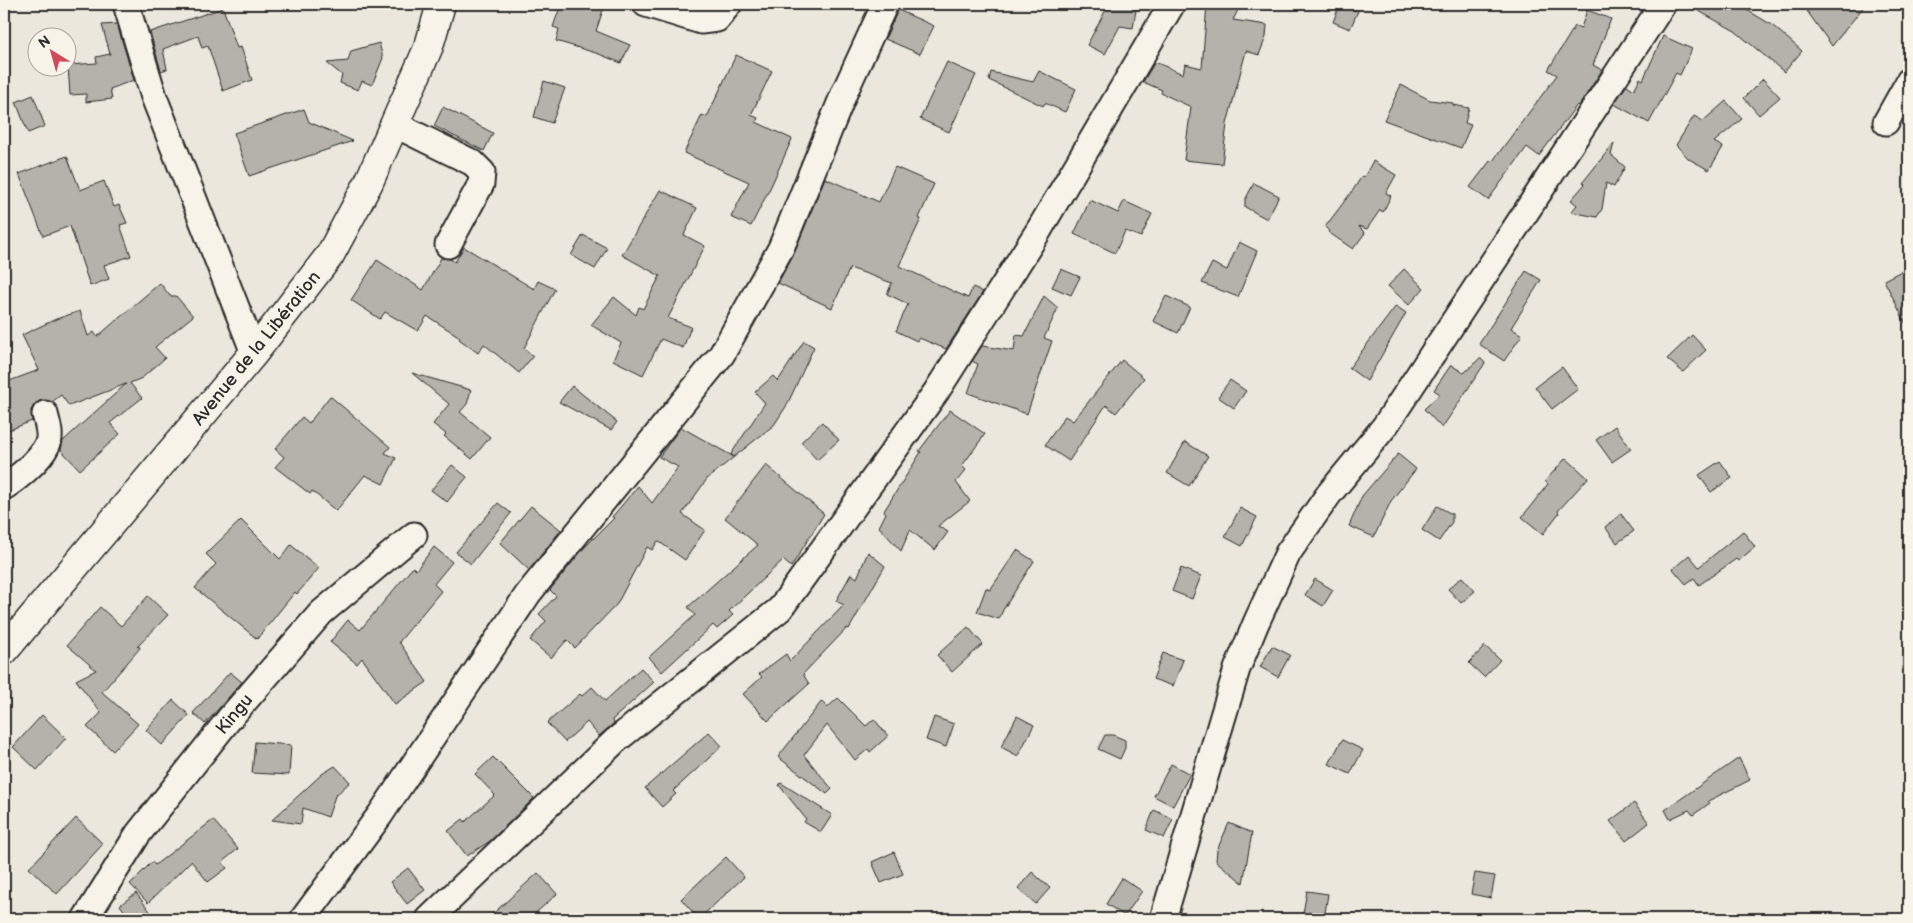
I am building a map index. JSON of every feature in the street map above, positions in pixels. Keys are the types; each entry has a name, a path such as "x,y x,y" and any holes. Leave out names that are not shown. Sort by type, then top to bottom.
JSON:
{"highway":[{"name":"Avenue de la Libération","path":"4,651 254,353 330,255 368,184 428,46 441,4"}],"street":[{"path":"126,4 154,97 254,353"},
{"path":"646,4 701,21 717,19 729,4"},
{"path":"303,919 380,815 528,594 722,354 781,248 845,91 885,4"},
{"path":"429,919 615,741 780,609 936,392 1039,230 1172,4"},
{"path":"1164,919 1236,669 1288,553 1329,494 1385,426 1662,4"},
{"path":"1886,122 1909,81"},
{"path":"394,124 473,163 482,172 481,184 448,245"},
{"path":"4,487 12,482 37,458 48,444 49,432 45,414"},
{"name":"Kingu","path":"86,919 138,834 229,719 322,614 414,535"}],"building":[{"path":"561,4 605,4 596,31 630,45 621,63 556,41 559,29 553,27"},
{"path":"1109,4 1137,4 1133,28 1120,26 1105,54 1087,45"},
{"path":"1207,4 1241,4 1233,20 1267,25 1266,37 1259,55 1246,51 1227,124 1222,164 1184,160 1191,107 1161,93 1162,90 1143,82 1155,62 1183,74 1185,64 1202,68"},
{"path":"1340,4 1358,11 1350,29 1333,22"},
{"path":"1686,4 1737,4 1772,25 1802,51 1784,72 1735,31"},
{"path":"1802,4 1866,4 1832,46"},
{"path":"223,8 237,48 241,47 252,80 223,91 208,46 202,48 198,36 163,49 167,69 161,71 150,32"},
{"path":"898,10 934,26 920,54 885,39"},
{"path":"1587,10 1611,19 1593,65 1602,70 1579,106 1577,105 1539,156 1527,147 1488,200 1470,187 1490,161 1492,162 1557,75 1548,70 1575,26 1581,28"},
{"path":"117,24 134,80 110,89 112,99 86,102 86,94 70,95 69,78 78,78 78,64 97,63 96,57 110,54 102,25"},
{"path":"1663,36 1692,49 1680,75 1676,73 1649,123 1614,104 1627,85 1634,90 1640,78 1643,80"},
{"path":"379,43 383,58 372,85 362,81 358,90 340,83 342,75 327,63 348,61 351,51"},
{"path":"736,55 772,71 751,115 758,118 756,122 792,139 751,226 731,217 749,182 684,153 702,115 707,117"},
{"path":"947,62 976,75 949,132 920,119"},
{"path":"1039,71 1076,89 1065,112 1045,103 1043,106 989,80 991,72 1033,82"},
{"path":"1763,79 1780,97 1759,115 1744,98"},
{"path":"544,81 565,88 552,123 534,117"},
{"path":"1401,85 1430,100 1453,103 1453,105 1469,108 1465,123 1471,125 1461,148 1384,120"},
{"path":"33,95 45,126 28,133 16,102"},
{"path":"1726,101 1742,119 1714,142 1723,147 1709,170 1689,159 1676,145 1694,116 1703,121"},
{"path":"443,107 493,133 484,151 434,126"},
{"path":"304,109 309,122 353,141 249,176 234,133"},
{"path":"1614,143 1611,155 1625,167 1614,187 1606,183 1602,209 1597,217 1571,212 1577,205 1571,200 1585,184 1583,182"},
{"path":"67,156 80,190 104,181 114,207 119,205 127,223 120,225 131,256 104,265 109,279 90,286 70,226 43,236 19,174"},
{"path":"1373,161 1396,175 1386,193 1391,196 1383,212 1380,210 1367,229 1358,226 1365,233 1353,249 1328,232 1325,227 1362,176 1364,177"},
{"path":"895,167 934,184 919,218 921,219 899,266 968,298 973,287 983,292 946,349 919,338 917,341 896,331 908,304 887,294 892,283 850,268 832,308 778,283 794,253 825,178 879,202"},
{"path":"1254,183 1279,196 1267,219 1245,207 1245,200"},
{"path":"660,190 697,208 684,235 705,246 668,318 691,327 683,348 661,339 643,375 613,360 621,343 591,325 614,297 636,315 639,307 643,309 660,276 622,255"},
{"path":"1090,200 1118,213 1124,201 1152,214 1141,237 1125,231 1115,253 1074,234"},
{"path":"583,235 607,248 595,269 571,255"},
{"path":"1239,242 1257,251 1238,297 1202,283 1212,263 1227,270"},
{"path":"464,247 534,289 538,281 555,289 524,348 533,356 519,373 484,344 478,353 459,339 460,337 427,316 418,331 385,312 380,319 351,300 377,260 423,290 441,258 450,259 455,262"},
{"path":"1909,267 1909,330 1884,280"},
{"path":"1061,269 1080,277 1071,295 1052,287"},
{"path":"1404,269 1424,288 1409,305 1388,286"},
{"path":"1526,271 1541,280 1511,328 1522,335 1504,361 1479,344"},
{"path":"160,283 170,296 176,296 193,316 155,347 165,358 142,378 130,383 142,398 110,423 120,434 80,470 61,450 63,441 126,384 69,406 61,395 52,402 41,400 31,410 32,421 4,432 4,383 39,370 22,335 56,319 80,311 88,336 94,332 97,337"},
{"path":"1044,296 1058,308 1044,338 1052,341 1027,414 968,393 978,364 972,361 982,346 1014,351 1016,335 1024,336"},
{"path":"1166,296 1190,307 1178,333 1153,321"},
{"path":"1396,306 1406,313 1367,381 1349,368"},
{"path":"1692,335 1706,350 1683,372 1667,359"},
{"path":"804,341 814,347 787,405 774,425 734,457 731,454 765,403 755,392 773,376 778,381"},
{"path":"1480,358 1485,363 1442,428 1424,409 1440,394 1434,390 1451,365 1464,373"},
{"path":"1122,360 1144,378 1116,413 1106,405 1069,461 1045,445 1065,416 1073,421"},
{"path":"1562,367 1578,389 1552,409 1535,387"},
{"path":"412,373 471,390 467,404 460,412 490,437 472,459 444,436 446,434 433,424 449,404"},
{"path":"1230,380 1246,391 1234,408 1218,397"},
{"path":"572,386 617,422 611,430 559,402"},
{"path":"330,396 390,447 385,453 396,458 383,484 365,475 336,511 312,491 310,494 275,467 284,457 275,449 302,417 309,423"},
{"path":"950,410 985,434 962,466 966,470 956,482 970,501 938,526 948,532 935,550 910,530 901,551 879,527 886,513 884,511 921,452 919,451"},
{"path":"822,422 839,440 817,460 801,442"},
{"path":"1615,426 1631,449 1612,462 1596,440"},
{"path":"681,427 734,457 707,479 682,514 705,530 685,560 658,541 652,550 647,547 617,604 575,648 567,640 551,658 530,640 546,621 539,614 556,596 550,590 584,548 614,518 612,517 638,486 652,503 678,467 659,457"},
{"path":"1185,442 1208,456 1189,486 1167,473"},
{"path":"1398,454 1416,469 1391,501 1374,537 1349,526 1362,496"},
{"path":"1566,458 1588,478 1558,511 1559,513 1543,534 1522,517 1548,484 1545,481"},
{"path":"1720,461 1732,478 1711,492 1699,475"},
{"path":"452,465 467,477 447,502 431,490"},
{"path":"766,465 824,514 791,567 783,560 729,611 733,615 717,629 713,625 662,672 649,657 695,615 688,607 758,545 725,518"},
{"path":"498,503 511,513 471,564 456,552"},
{"path":"531,506 561,530 529,570 500,543"},
{"path":"1437,506 1452,514 1452,522 1439,541 1422,530"},
{"path":"1240,508 1257,517 1242,546 1225,537"},
{"path":"1621,514 1634,531 1617,543 1605,527"},
{"path":"241,520 280,559 291,545 319,568 297,594 295,592 257,639 195,588 216,564 206,554"},
{"path":"1743,531 1755,547 1738,561 1736,559 1699,585 1694,578 1686,584 1673,569 1689,555 1699,567"},
{"path":"434,547 452,562 434,584 441,591 399,642 427,682 395,704 362,658 357,664 330,642 348,620 360,630 413,567 416,570"},
{"path":"1017,550 1034,561 999,619 977,612 986,588 990,590"},
{"path":"868,552 885,566 849,629 847,628 803,674 809,684 768,721 743,694 762,677 759,674 786,654 790,661 844,605 836,601 851,574 857,578"},
{"path":"1181,568 1201,576 1192,599 1172,591"},
{"path":"1462,577 1475,591 1461,603 1448,589"},
{"path":"1315,579 1333,590 1323,606 1305,595"},
{"path":"148,596 168,615 137,647 139,646 140,648 102,692 138,724 113,751 87,727 101,713 76,680 96,670 67,645 100,607 121,626"},
{"path":"968,627 983,644 952,672 937,655"},
{"path":"1272,646 1290,655 1278,677 1260,667"},
{"path":"1485,646 1500,660 1484,677 1469,663"},
{"path":"1163,653 1183,660 1173,686 1153,679"},
{"path":"641,668 654,682 612,720 614,723 599,736 587,722 565,742 547,723 580,694 582,696 592,687 605,701"},
{"path":"230,672 242,682 205,724 193,713"},
{"path":"838,698 866,726 874,719 888,736 870,752 868,749 855,760 827,725 804,755 832,789 827,794 778,757 822,701 827,708"},
{"path":"173,700 189,715 162,745 146,730"},
{"path":"42,715 66,738 37,770 13,747"},
{"path":"1017,716 1034,725 1018,756 1001,747"},
{"path":"934,717 954,724 946,747 926,740"},
{"path":"709,732 722,746 673,791 676,794 662,807 645,788"},
{"path":"1105,735 1113,735 1125,740 1125,748 1120,759 1098,749"},
{"path":"1342,740 1363,750 1350,774 1329,764"},
{"path":"255,742 291,745 289,775 252,773"},
{"path":"493,757 534,798 490,841 467,856 448,831 463,819 465,822 495,795 475,774"},
{"path":"1739,758 1750,780 1708,801 1710,803 1693,815 1689,810 1670,819 1665,810"},
{"path":"1171,764 1190,774 1173,806 1154,796"},
{"path":"335,766 350,782 335,796 328,817 303,808 301,824 272,820 322,774"},
{"path":"781,783 832,815 821,832 804,822 806,819 779,785"},
{"path":"1634,803 1649,823 1626,841 1610,821"},
{"path":"1154,810 1173,819 1164,838 1146,830"},
{"path":"76,818 103,844 57,894 29,868"},
{"path":"213,820 238,849 222,862 227,868 208,882 191,861 148,903 130,884 152,862 155,865"},
{"path":"1229,823 1252,833 1243,883 1216,861 1217,850"},
{"path":"894,852 903,874 881,883 872,862"},
{"path":"726,857 744,877 699,919 681,899"},
{"path":"408,868 425,890 407,904 390,882"},
{"path":"1032,872 1050,888 1036,904 1018,888"},
{"path":"538,873 557,894 529,919 487,919"},
{"path":"1475,873 1495,876 1491,898 1471,894"},
{"path":"1122,878 1142,891 1125,916 1106,904"},
{"path":"1307,891 1328,894 1324,919 1302,919"},
{"path":"136,893 156,919 130,919 120,905"}]}
